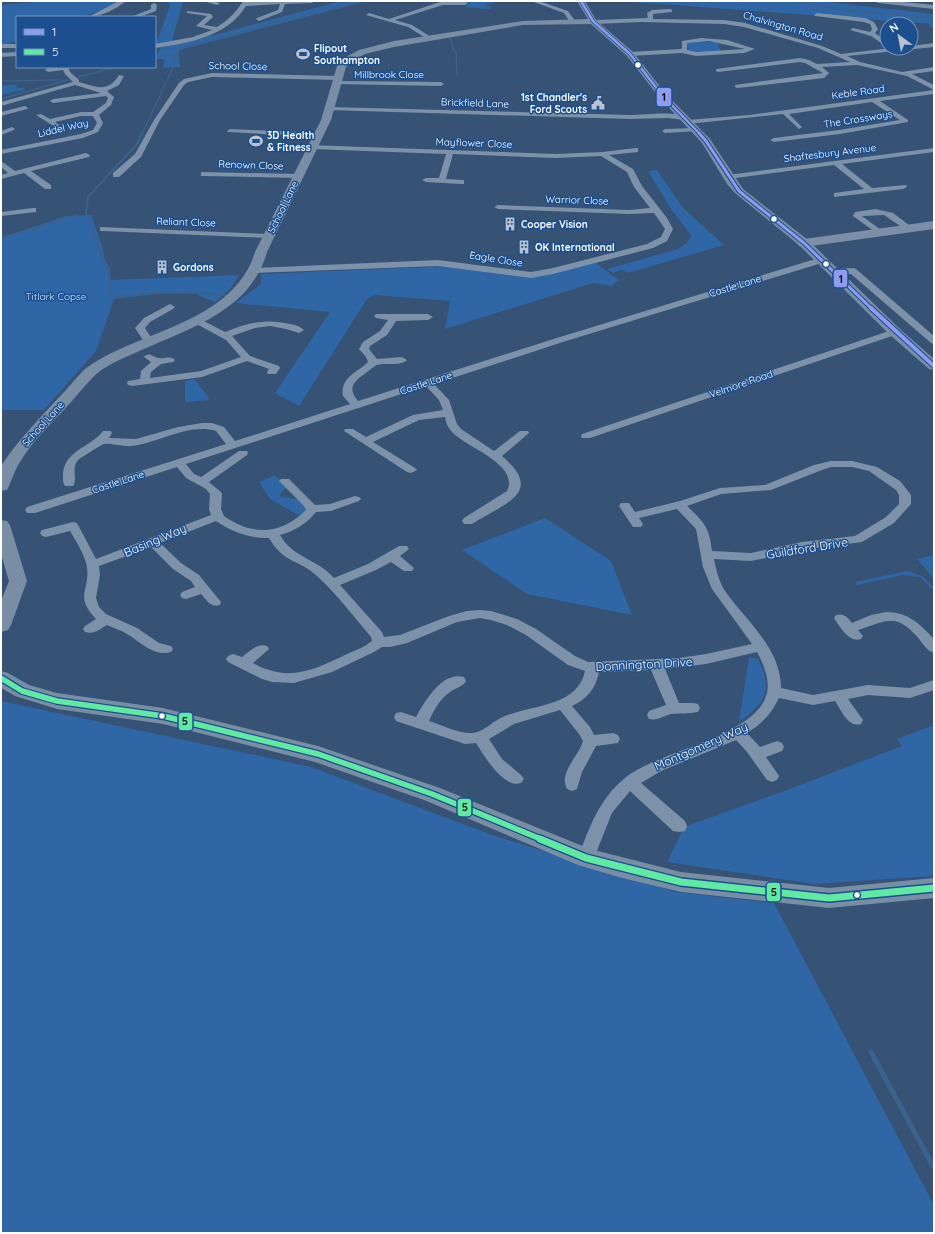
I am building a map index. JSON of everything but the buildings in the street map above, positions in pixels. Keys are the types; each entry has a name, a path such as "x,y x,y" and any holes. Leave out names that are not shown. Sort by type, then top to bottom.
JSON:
{"main road":[{"path":"804,243 934,225"}],"street":[{"path":"94,16 106,11 123,1"},
{"path":"205,1 217,3"},
{"path":"156,46 219,30 230,22 245,2 283,3 312,1"},
{"path":"534,1 566,12 572,21"},
{"path":"582,1 594,21 630,54 653,84 706,141 728,177 744,196 804,243 895,332 934,366"},
{"path":"878,1 934,7"},
{"path":"261,17 280,10 283,3"},
{"path":"390,20 443,3 466,3"},
{"path":"137,16 154,10 151,6"},
{"path":"651,20 650,13 652,12 670,11"},
{"path":"189,12 216,15"},
{"path":"369,14 410,26 429,38"},
{"path":"209,15 208,19 198,26 219,30"},
{"path":"817,15 865,20 872,23 875,29 873,32"},
{"name":"Chalvington Road","path":"594,21 651,20 724,22 745,25 814,44 858,63 916,78 934,88"},
{"name":"School Lane","path":"1,486 3,475 17,454 52,414 96,368 148,341 196,320 232,298 254,271 269,236 330,109 342,66 345,62 362,52 382,46 429,38 523,23 594,21"},
{"path":"853,30 879,32"},
{"path":"873,32 879,38"},
{"path":"630,54 682,51 696,54 754,50 730,42 692,41 684,42 685,49 682,51"},
{"path":"1,46 15,44"},
{"path":"919,47 934,45"},
{"path":"841,56 879,51"},
{"path":"1,56 16,54"},
{"path":"718,70 800,60 807,61 826,73 824,76 737,86"},
{"path":"816,66 858,63"},
{"path":"48,70 65,68 76,80 76,83"},
{"path":"903,74 934,69"},
{"name":"School Close","path":"190,78 212,75 338,81"},
{"path":"181,76 190,78"},
{"path":"53,101 66,97 88,98 104,92 116,85 120,78 109,80"},
{"path":"116,175 124,170 138,155 157,120 181,84 190,78"},
{"name":"Millbrook Close","path":"338,81 441,84"},
{"path":"1,104 76,83 104,92"},
{"name":"Liddel Way","path":"1,152 92,133 100,125 100,121 95,114 109,104 111,98 104,92"},
{"name":"Keble Road","path":"686,120 738,118 934,92"},
{"name":"The Crossways","path":"774,140 840,132 906,121 873,100"},
{"path":"1,114 25,108"},
{"name":"Brickfield Lane","path":"330,109 630,117 668,116 686,120"},
{"path":"784,112 799,127"},
{"path":"49,121 81,114 95,114"},
{"path":"39,115 60,128"},
{"path":"665,131 686,120"},
{"path":"1,133 12,129"},
{"path":"230,132 319,134"},
{"name":"Mayflower Close","path":"312,147 556,156 603,154 635,150"},
{"name":"Shaftesbury Avenue","path":"728,177 934,150"},
{"path":"442,181 450,152"},
{"name":"Eagle Close","path":"254,271 438,263 531,275 592,262 658,243 666,236 669,230 638,187 630,171 603,154"},
{"path":"1,177 76,159 86,155"},
{"path":"1,163 13,173"},
{"path":"836,163 871,190"},
{"path":"26,171 47,183"},
{"name":"Renown Close","path":"204,174 298,176"},
{"path":"426,180 461,182"},
{"path":"837,195 903,187"},
{"name":"Warrior Close","path":"498,207 629,212 656,210"},
{"path":"1,214 33,210"},
{"path":"878,232 857,216 858,214 880,210 887,212 909,228"},
{"name":"Reliant Close","path":"103,230 269,236"},
{"name":"Castle Lane","path":"32,510 178,462 822,260"},
{"path":"834,272 853,271 934,341"},
{"path":"148,341 140,328 158,311 170,308"},
{"path":"379,316 394,318 428,317"},
{"path":"373,362 371,356 364,349 364,346 368,341 384,334 394,318"},
{"path":"196,320 226,335 247,358 275,368 272,372"},
{"path":"226,335 260,323 289,322 299,330"},
{"name":"Velmore Road","path":"586,436 895,332"},
{"path":"132,383 145,380 202,374 247,358"},
{"path":"145,380 146,371 153,359 170,360"},
{"path":"357,406 348,396 348,385 351,379 373,362 403,360"},
{"path":"428,383 446,402 453,426 458,432 495,456 514,474 516,482 515,489 509,495 468,521"},
{"path":"366,442 417,417 448,413"},
{"path":"69,484 68,471 71,461 77,455 105,437 123,443 135,442 171,432 210,426 221,429 233,445"},
{"path":"349,431 410,470"},
{"path":"495,456 524,433"},
{"path":"202,482 243,453"},
{"path":"215,457 229,463"},
{"path":"178,462 190,476 210,487 216,493 215,510 218,516 226,522 249,532 258,535 282,532 299,522 308,515 312,509"},
{"name":"Guildford Drive","path":"631,515 679,504 720,490 767,488 818,467 838,463 859,465 879,472 896,483 905,495 905,504 890,520 858,539 802,546 751,557 707,555"},
{"path":"285,481 309,504 312,509"},
{"path":"312,509 334,512 355,499"},
{"path":"679,504 702,529 710,572 715,586 761,647 773,672 775,692 812,700 868,690 910,693 934,685"},
{"name":"Basing Way","path":"92,564 153,543 180,529 218,516"},
{"path":"1,525 18,581 1,625"},
{"path":"46,533 73,526 92,564 93,574 90,593 91,604 97,613 106,619 132,631 155,647 166,649"},
{"path":"273,534 288,554 314,567 322,573 377,635 379,642"},
{"path":"153,543 177,566 195,578 215,602"},
{"path":"331,584 372,567 403,549"},
{"path":"391,556 408,568"},
{"path":"186,595 204,588"},
{"name":"Donnington Drive","path":"262,649 239,661 263,675 283,679 299,677 329,668 372,648 379,642 388,643 398,641 456,617 472,614 500,617 520,625 572,661 579,665 593,667 656,665 699,660 761,647"},
{"path":"841,618 853,632 880,617 897,616 913,624 934,648"},
{"path":"90,629 106,619"},
{"path":"656,665 674,708"},
{"path":"401,717 465,738 480,738 495,727 510,719 563,704 578,696 588,687 592,677 593,667"},
{"path":"1,678 22,691 57,701 162,716 318,754 432,794 586,858 681,882 829,898 934,888"},
{"path":"420,723 439,692 447,686 459,681"},
{"name":"Montgomery Way","path":"586,858 598,823 605,809 613,798 630,782 650,769 738,732 762,716 771,703 775,692"},
{"path":"838,696 856,720"},
{"path":"563,704 586,731 590,741 588,748 573,773 572,785"},
{"path":"654,715 674,708 693,708"},
{"path":"738,732 758,754 772,776"},
{"path":"480,738 496,763 516,779"},
{"path":"590,741 613,739"},
{"path":"758,754 778,747"},
{"path":"630,782 679,826"}],"green space":[{"path":"44,1 119,1 95,13 83,16 16,16 16,41 8,44 1,44 1,5"},
{"path":"167,1 182,1 183,3 172,43 156,46 156,43 170,5"},
{"path":"341,1 367,1 179,50 180,67 163,68 165,59 156,59 161,47 192,41"},
{"path":"471,1 498,1 485,5 492,7 489,9 465,7"},
{"path":"620,1 820,1 934,14 934,30 928,25 931,24 919,23 919,16 879,16 879,20"},
{"path":"687,42 717,42 721,51 696,53 687,51 689,49 686,45"},
{"path":"1,85 17,85 16,87 27,89 1,95"},
{"path":"657,170 683,208 724,245 628,273 622,270 613,273 607,269 678,249 687,243 691,235 671,209 648,171"},
{"name":"Titlark Copse","path":"91,215 101,243 110,280 239,275 230,289 215,302 193,293 173,292 114,299 96,351 44,410 1,410 1,238 66,216"},
{"path":"596,263 619,280 612,286 593,283 445,329 450,301 375,295 367,299 299,406 275,393 330,312 236,303 261,284 261,274 452,266 540,275"},
{"path":"194,379 208,396 209,400 185,402 185,381"},
{"path":"274,475 282,481 286,488 280,494 281,497 298,499 305,507 305,512 300,516 270,499 259,482"},
{"path":"545,518 611,561 632,615 527,594 462,550"},
{"path":"934,555 934,579 917,559"},
{"path":"908,571 922,576 934,588 934,591 920,577 903,575 857,585 855,582"},
{"path":"749,657 758,659 763,670 766,680 765,695 756,708 739,722"},
{"path":"1,701 311,767 495,836 676,892 774,903 934,1205 934,1233 1,1233"},
{"path":"934,725 934,876 814,884 667,862 684,827 902,746 897,739"}],"waterway":[{"path":"177,54 181,48 356,1"},
{"path":"794,1 843,10 934,18"},
{"path":"450,37 453,49 456,52 457,75"},
{"path":"142,134 170,74 177,54"},
{"path":"156,58 177,54"},
{"path":"78,77 112,68"},
{"path":"1,81 60,80"},
{"path":"1,99 67,80"},
{"path":"142,133 137,144 88,197 86,213 103,259 109,268 111,296 115,297 170,293 226,295"},
{"path":"1,238 77,215"},
{"path":"871,1052 934,1168"}],"transit line":[{"name":"1","path":"581,1 593,21 630,54 662,95 706,141 739,191 804,243 895,332 934,366"},
{"name":"5","path":"1,678 22,691 57,701 163,716 318,754 432,794 586,858 681,882 829,898 934,888"}],"place":[{"name":"Flipout Southampton","path":"303,54"},
{"name":"1st Chandler's Ford Scouts","path":"598,103"},
{"name":"3D Health & Fitness","path":"256,141"},
{"name":"Cooper Vision","path":"510,224"},
{"name":"OK International","path":"524,247"},
{"name":"Gordons","path":"162,267"}]}
